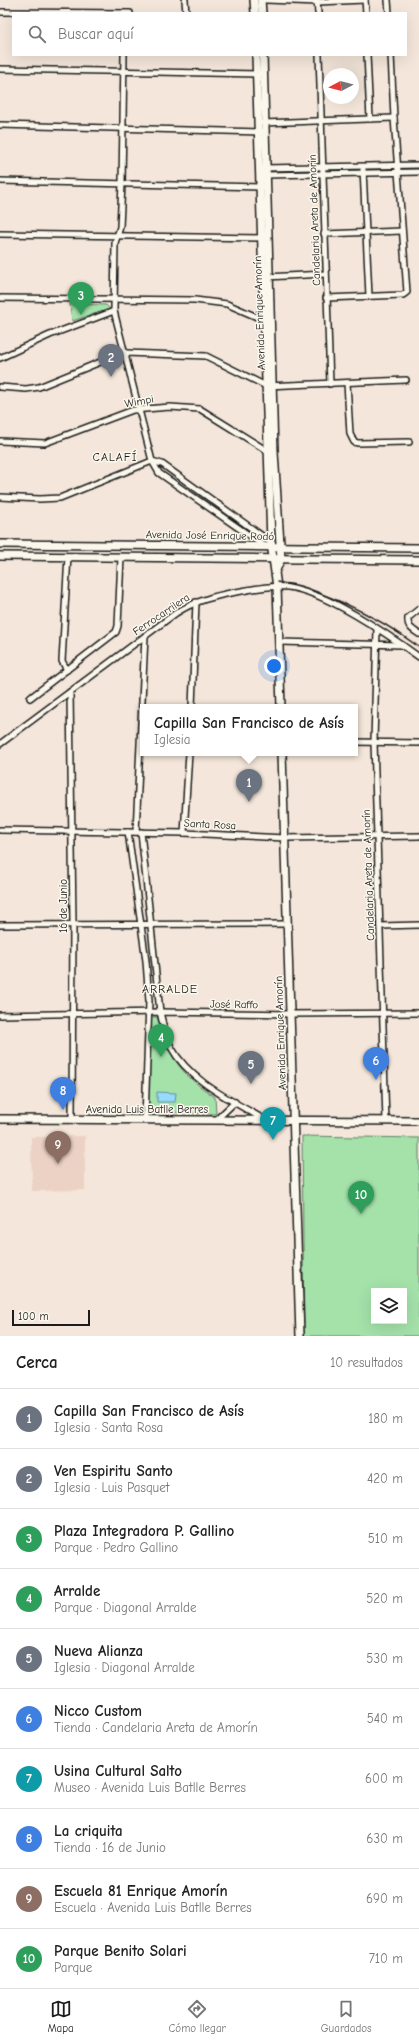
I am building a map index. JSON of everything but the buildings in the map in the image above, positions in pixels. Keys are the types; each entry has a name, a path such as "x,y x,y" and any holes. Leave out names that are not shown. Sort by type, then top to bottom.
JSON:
{"street":[{"path":"185,0 186,12"},
{"path":"254,0 255,12"},
{"path":"261,0 262,12"},
{"path":"266,0 365,0 366,12"},
{"path":"388,0 389,12"},
{"path":"318,1 318,12"},
{"path":"0,12 12,12"},
{"path":"124,56 122,184 120,227 117,236 114,311 126,353 152,461 159,472 271,550"},
{"name":"Avenida Enrique Amorín","path":"256,56 260,74"},
{"name":"Avenida Enrique Amorín","path":"263,56 260,74 271,452 271,550 278,587 281,704"},
{"name":"Candelaria Areta de Amorín","path":"319,56 325,274 330,384"},
{"path":"367,56 370,119"},
{"path":"326,298 402,295 407,292 397,166 391,56"},
{"path":"0,69 260,74"},
{"path":"261,123 394,118"},
{"path":"0,125 262,132"},
{"path":"263,171 322,167 419,165"},
{"path":"363,166 369,296"},
{"path":"263,171 322,174 419,172"},
{"path":"0,181 263,187"},
{"path":"324,234 402,231"},
{"path":"0,234 265,238"},
{"path":"266,277 325,274"},
{"path":"0,298 114,298 217,301 267,319"},
{"path":"0,358 50,335 114,311"},
{"path":"0,387 26,389 39,387 115,356 126,353 206,356 269,386 406,380"},
{"path":"347,383 350,434 354,442 409,442"},
{"name":"Wimpi","path":"0,441 45,443 139,409 170,407 200,409 271,452"},
{"name":"Avenida Enrique Amorín","path":"271,452 281,559 276,570"},
{"path":"0,497 40,499 60,498 152,461 162,464 271,550"},
{"name":"Avenida José Enrique Rodó","path":"0,544 271,550 281,559 419,560"},
{"name":"Avenida José Enrique Rodó","path":"0,556 121,557 271,550 280,547 419,548"},
{"path":"67,670 62,661 68,556"},
{"path":"30,698 116,632 118,626 121,557"},
{"name":"Ferrocarrilera","path":"0,744 176,613 196,602 224,594 278,587 295,588 313,594 341,607 403,645 419,657"},
{"path":"192,704 196,602"},
{"path":"419,609 408,618 409,628 419,634"},
{"name":"Candelaria Areta de Amorín","path":"377,629 374,742 386,1121"},
{"path":"143,704 145,636"},
{"path":"279,642 403,645"},
{"name":"16 de Junio","path":"70,692 73,924 72,1120"},
{"path":"358,742 419,743"},
{"path":"141,756 138,832 160,1012 164,1032 172,1048 182,1062 200,1079 266,1120"},
{"path":"184,833 189,756"},
{"name":"Avenida Enrique Amorín","path":"282,756 300,1336"},
{"name":"Santa Rosa","path":"0,830 184,833 285,838 377,838 419,836"},
{"path":"128,832 146,961 148,1014 145,1120"},
{"path":"0,925 287,924"},
{"path":"380,926 419,925"},
{"name":"José Raffo","path":"0,1015 148,1014 160,1012 290,1014 419,1013"},
{"path":"216,1120 235,1102"},
{"name":"Avenida Luis Batlle Berres","path":"0,1120 419,1121"}],"shaded area":[{"path":"85,1136 85,1190 32,1191 31,1137"}],"green space":[{"path":"70,304 106,305 110,309 72,321"},
{"name":"ARRALDE","path":"151,1017 157,1017 166,1043 177,1063 184,1072 215,1097 216,1114 148,1111"},
{"path":"302,1136 419,1138 419,1336 304,1336"}],"water":[{"path":"157,1092 176,1093 175,1102 157,1102"}],"railway":[{"path":"277,582 297,586 351,606 386,625 419,647"}],"place":[{"name":"Plaza Integradora P. Gallino","path":"81,315"},
{"name":"Ven Espiritu Santo","path":"111,377"},
{"name":"Capilla San Francisco de Asís","path":"249,802"},
{"name":"Arralde","path":"161,1057"},
{"name":"Nicco Custom","path":"376,1080"},
{"name":"Nueva Alianza","path":"251,1084"},
{"name":"La criquita","path":"63,1110"},
{"name":"Usina Cultural Salto","path":"273,1140"},
{"name":"Escuela 81 Enrique Amorín","path":"58,1164"},
{"name":"Parque Benito Solari","path":"361,1214"}],"district":[{"name":"CALAFÍ","path":"115,457"},
{"name":"ARRALDE","path":"170,989"}]}
